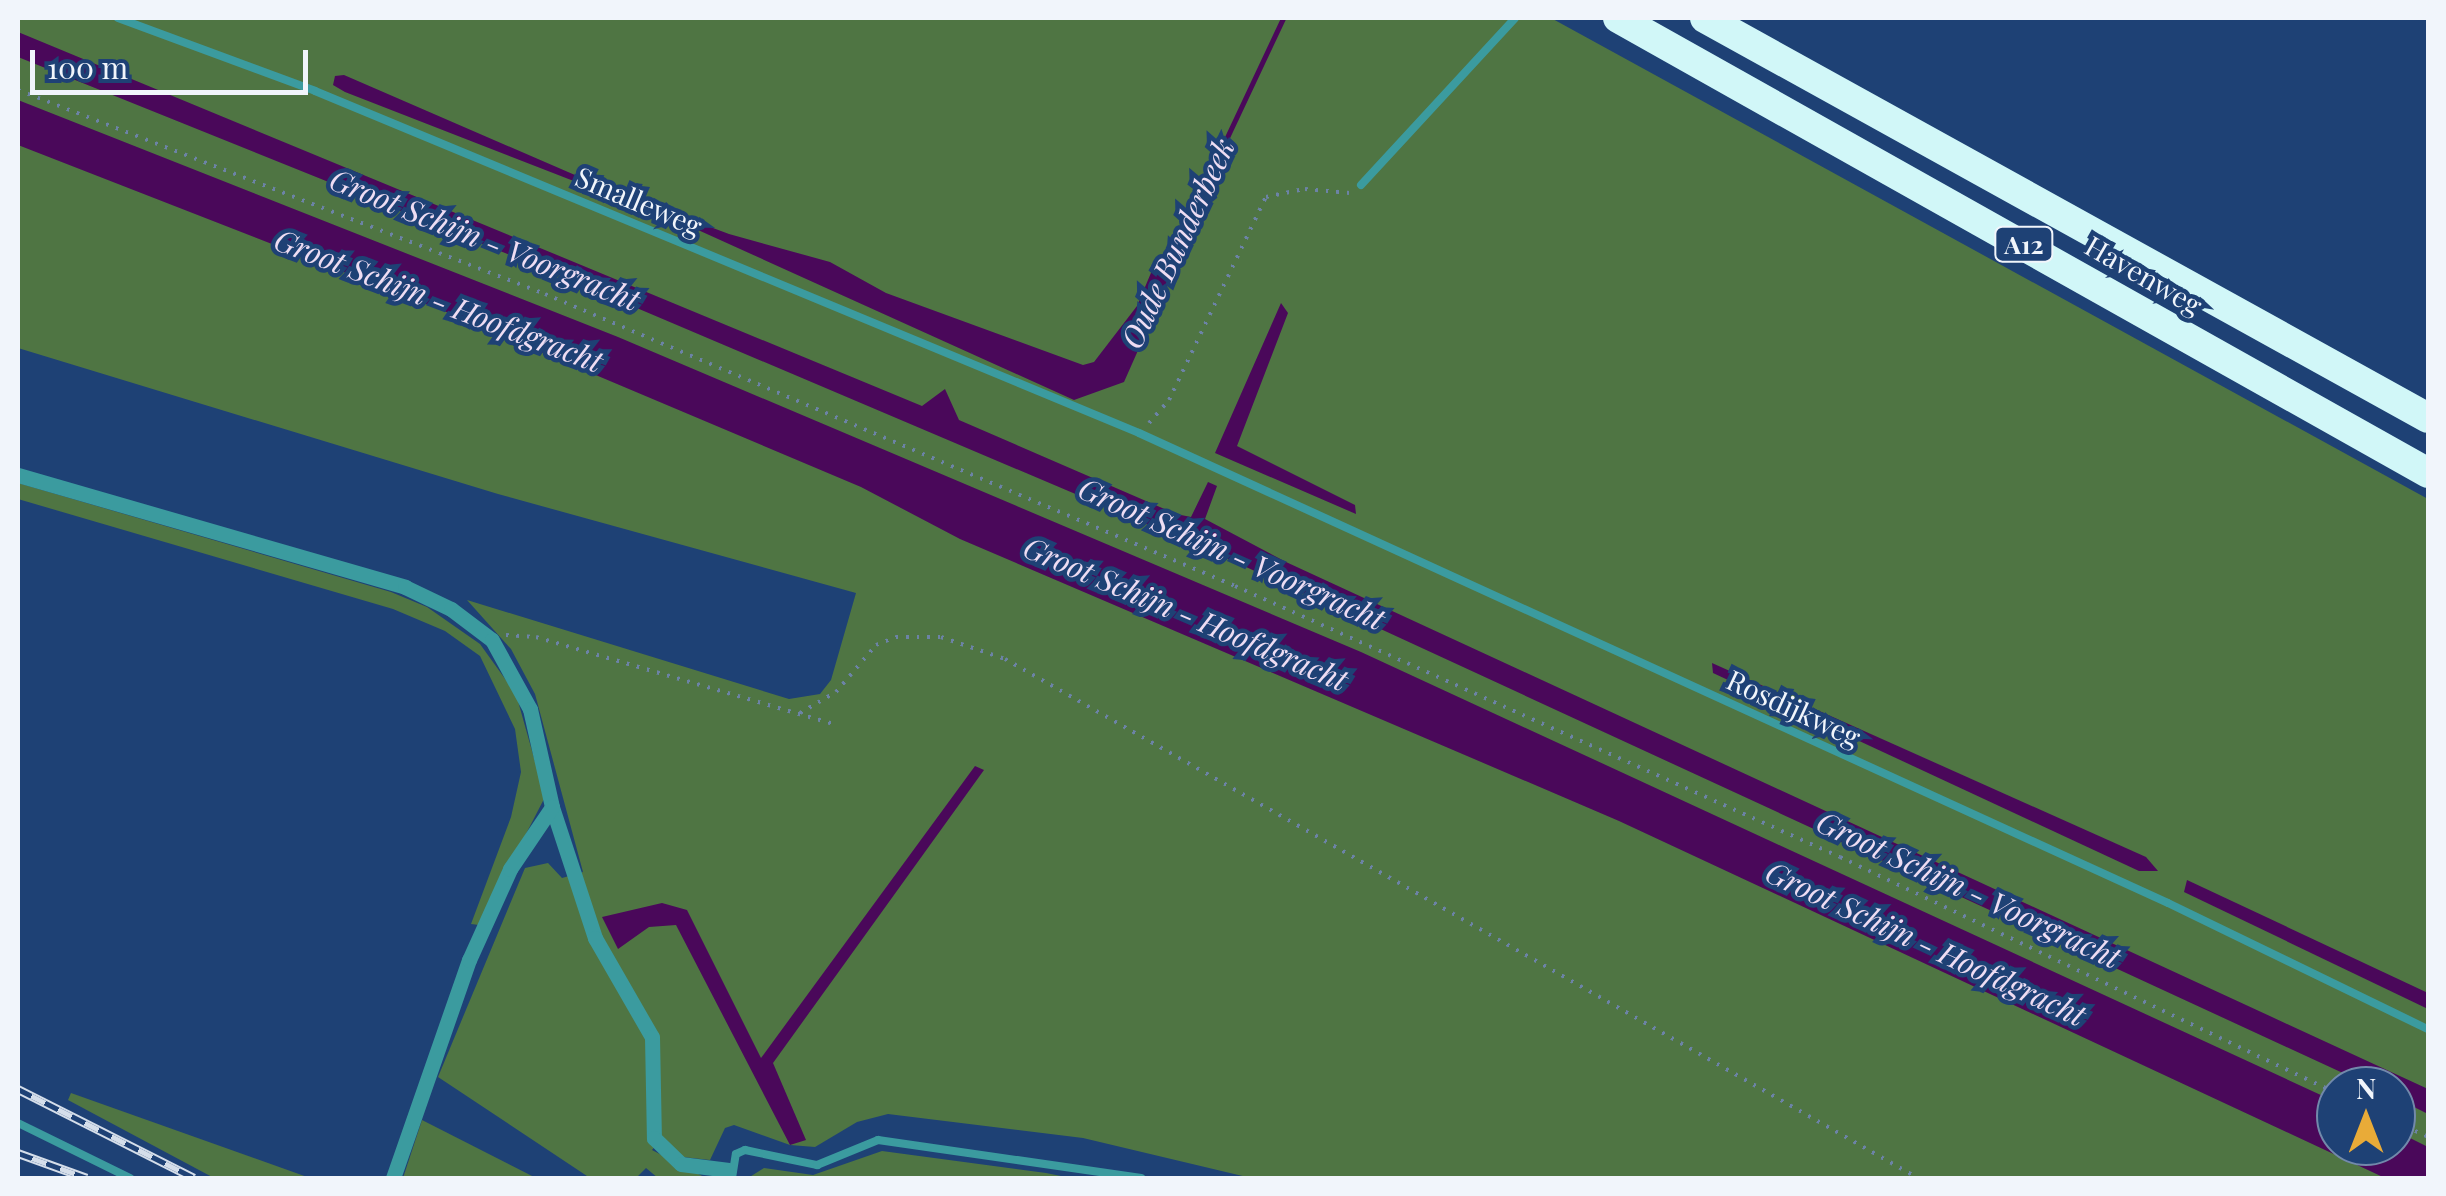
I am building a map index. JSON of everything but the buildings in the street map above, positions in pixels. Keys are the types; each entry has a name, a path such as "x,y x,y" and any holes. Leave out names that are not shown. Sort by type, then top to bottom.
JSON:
{"highway":[{"name":"Havenweg","path":"1618,18 2428,473"},
{"name":"Havenweg","path":"1706,18 2428,418"},
{"path":"1744,18 1948,133 2092,233"}],"street":[{"path":"18,476 405,588 451,609 492,640 524,691 552,807 595,938 652,1038 654,1138 681,1164 730,1174"},
{"path":"394,1178 470,960 510,869 552,807"}],"lane":[{"name":"Smalleweg","path":"118,18 315,91 1138,434"},
{"path":"1361,185 1515,18"},
{"name":"Rosdijkweg","path":"1138,434 2168,903 2428,1030"},
{"path":"18,1124 130,1178"},
{"path":"730,1174 745,1150 817,1165 878,1140 1141,1178"}],"path":[{"path":"18,90 545,294 1235,586 1840,856 2316,1083"},
{"path":"1138,434 1169,400 1266,197 1305,189 1352,194 1361,185"},
{"path":"492,640 536,637 833,724"},
{"path":"800,713 836,692 876,645 896,637 941,637 1006,659 1918,1178"}],"green space":[{"path":"18,18 1551,18 2428,499 2428,1178 1251,1178 1083,1138 888,1114 857,1122 815,1147 790,1145 734,1125 725,1128 710,1160 683,1157 661,1139 652,1150 706,1178 658,1178 646,1168 636,1178 590,1178 438,1077 525,868 548,863 562,878 583,872 535,694 511,649 467,600 789,699 820,694 831,680 856,593 498,494 18,348"},
{"path":"18,483 391,592 427,607 480,644 516,694 545,797 479,925 471,924 511,817 521,772 515,729 480,656 445,631 393,609 18,499"},
{"path":"71,1093 310,1178 214,1178 68,1100"},
{"path":"422,1120 536,1178 403,1178"},
{"path":"882,1151 1071,1178 748,1178 764,1168 813,1175"}],"water":[{"name":"Groot Schijn - Voorgracht","path":"18,32 922,406 945,389 959,420 1176,514 1191,517 1208,482 1217,486 1205,519 1286,562 2378,1066 2328,1066 1231,560 552,272 18,57"},
{"path":"344,75 598,185 729,234 830,262 886,293 1083,365 1094,362 1137,306 1156,261 1175,267 1124,382 1074,400 687,225 345,92 333,85 335,76"},
{"name":"Groot Schijn - Hoofdgracht","path":"18,100 618,337 1361,652 2316,1093 2316,1146 1619,821 960,539 861,487 449,313 18,145"},
{"path":"1281,303 1288,313 1237,446 1355,505 1356,514 1215,453"},
{"path":"1712,663 2146,857 2158,871 2139,871 1713,673"},
{"path":"975,766 984,770 773,1063 806,1140 790,1145 676,925 649,927 618,949 602,917 662,903 687,910 761,1058"},
{"path":"2187,880 2428,993 2428,1009 2184,892"},
{"path":"2416,1083 2428,1089 2428,1114 2416,1108"},
{"path":"2416,1141 2428,1147 2428,1178 2385,1178 2359,1166 2416,1166"}],"waterway":[{"name":"Oude Bunderbeek","path":"1165,269 1283,18"}],"railway":[{"path":"18,1089 194,1178"},
{"path":"18,1153 87,1178"}]}
